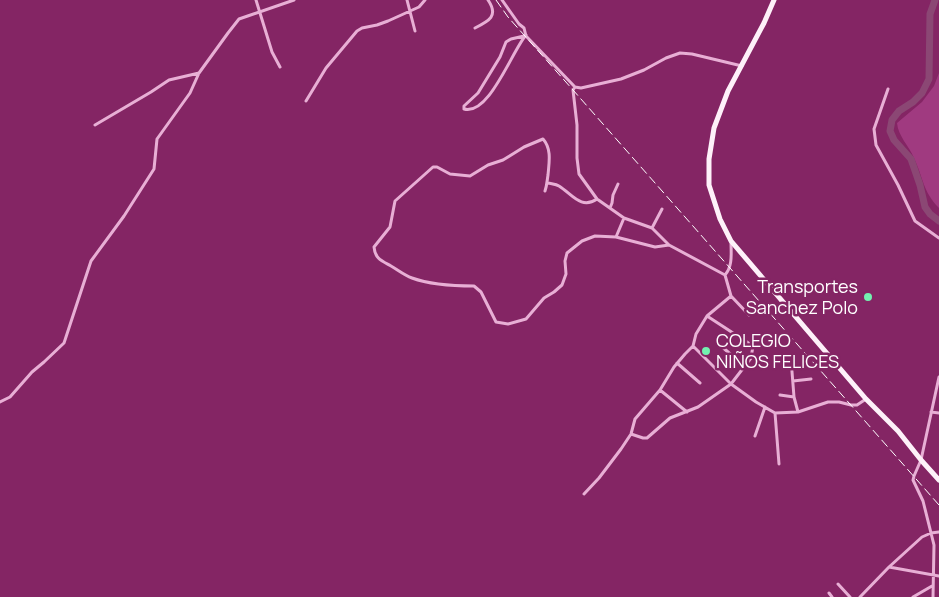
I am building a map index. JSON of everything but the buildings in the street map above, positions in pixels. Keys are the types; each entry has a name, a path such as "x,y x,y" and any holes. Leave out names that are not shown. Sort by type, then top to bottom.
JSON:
{"main road":[{"path":"774,0 764,24 728,91 714,128 709,159 710,185 720,219 731,241 939,480"}],"street":[{"path":"256,0 272,52 280,66"},
{"path":"0,402 10,397 32,372 64,343 91,261 124,216 154,169 157,138 190,93 199,73 228,33 239,19 294,0"},
{"path":"407,0 415,31"},
{"path":"306,101 326,68 357,31 362,28 378,25 419,7 425,0"},
{"path":"475,28 489,20 493,15 493,9 488,0"},
{"path":"502,0 524,28 525,36 492,93 471,109 464,109 464,106 478,93 500,57 506,42 510,39 525,36"},
{"path":"525,36 575,87 581,88 621,79 680,53 742,66"},
{"path":"95,125 169,80 199,73"},
{"path":"575,87 573,90 579,174 597,199 624,218 652,228 669,245 725,275 731,296 749,315"},
{"path":"888,89 874,129 876,145 915,221 939,238"},
{"path":"545,192 548,183 550,155 546,141 543,139 524,147 503,160 488,165 470,176 450,174 437,167 433,167 395,201 390,227 374,248 374,252 378,259 410,278 457,286 474,286 481,292 496,322 508,324 526,319 544,298 562,285 566,274 565,261 567,253 582,241 595,236 616,237 655,247 669,245"},
{"path":"548,183 558,185 576,199 584,202 591,203 597,199"},
{"path":"610,208 618,184"},
{"path":"652,228 662,209"},
{"path":"616,237 624,218"},
{"path":"725,275 731,263 731,241"},
{"path":"584,494 621,449 630,434 635,419 660,390 677,363 693,346 696,334 707,316 731,296"},
{"path":"630,434 647,438 670,418 698,407 731,384 751,358 753,346 707,316"},
{"path":"720,345 745,367"},
{"path":"693,346 731,384 756,402 776,413 798,412 828,402 857,404 866,398"},
{"path":"790,358 794,396 798,412"},
{"path":"677,363 700,383"},
{"path":"932,597 934,545 923,501 913,480 921,460 939,377"},
{"path":"793,381 811,379"},
{"path":"660,390 687,412"},
{"path":"780,395 794,396"},
{"path":"755,436 765,407"},
{"path":"931,412 939,413"},
{"path":"776,413 779,464"},
{"path":"860,597 865,596 889,567 922,537 939,532"},
{"path":"889,567 939,576"},
{"path":"838,584 850,597"},
{"path":"913,597 932,586"},
{"path":"829,593 832,597"}],"shaded area":[{"path":"939,73 939,208 926,190 914,158 899,132 897,123 922,102 934,86"}],"waterway":[{"path":"935,0 930,14 929,79 922,93 913,102 899,111 892,120 890,131 894,140 911,159 925,207 939,221"}],"railway":[{"path":"496,0 508,17 939,505"}],"place":[{"name":"Transportes Sanchez Polo","path":"868,297"},
{"name":"COLEGIO NIÑOS FELICES","path":"706,351"}]}
